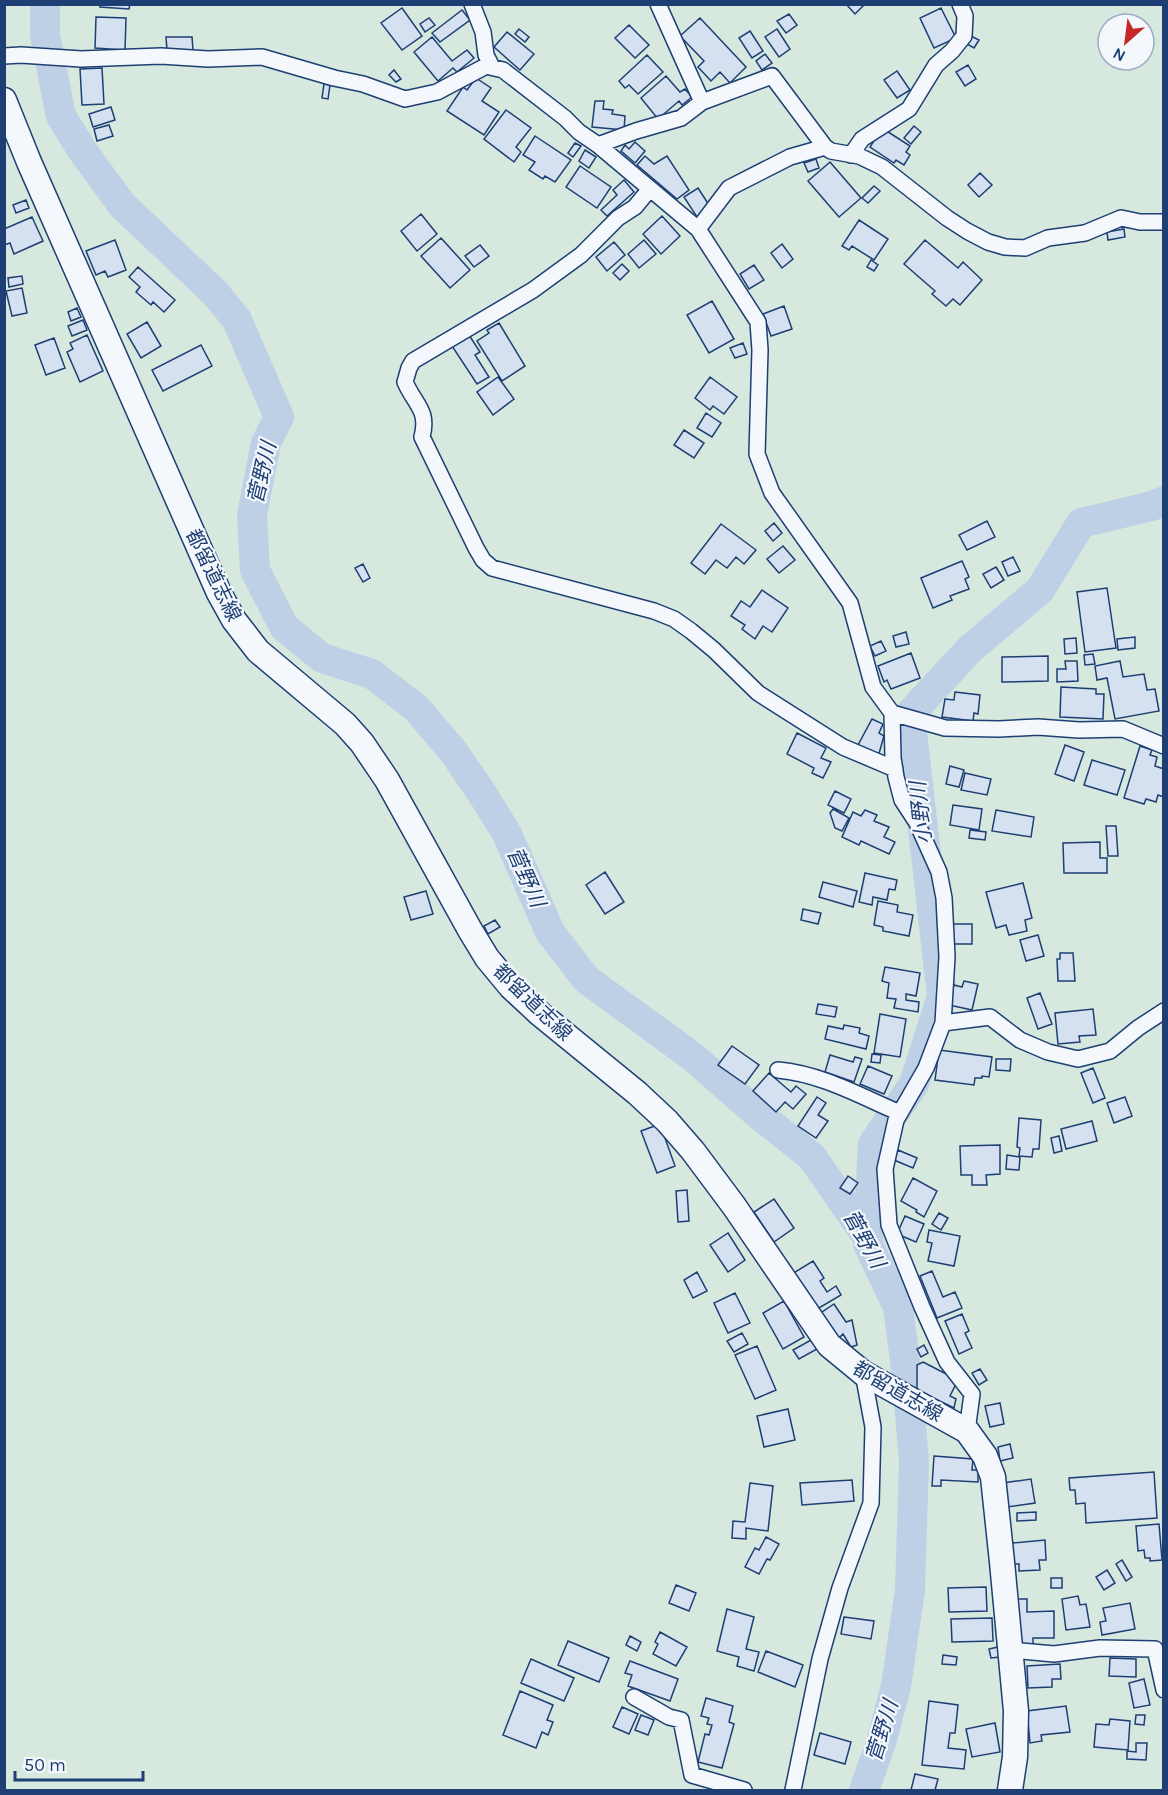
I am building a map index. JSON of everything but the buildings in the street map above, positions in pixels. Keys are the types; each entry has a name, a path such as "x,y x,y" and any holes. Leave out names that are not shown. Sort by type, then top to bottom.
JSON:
{"main road":[{"name":"都留道志線","path":"4,100 29,162 219,593 234,620 258,651 345,724 362,743 387,780 487,958 511,987 540,1014 637,1093 693,1151 830,1345 863,1373 967,1431 985,1456 993,1477 1016,1711 1015,1757 1010,1791"}],"street":[{"path":"472,4 483,32 486,55 492,67"},
{"path":"658,4 702,102"},
{"path":"851,155 861,139 909,108 936,65 964,36 965,16 960,4"},
{"path":"4,56 81,59 161,56 208,59 262,57 363,84 405,99 437,92 486,66 492,67 503,70 566,118 579,132 698,229 758,322 760,350 757,454 772,494 850,603 873,687 892,713 895,769 902,800 917,823 939,872 944,898 948,957 943,1023 926,1068 896,1120 885,1169 890,1226 921,1306 947,1362 972,1394 967,1431"},
{"path":"598,146 636,131 681,118 702,102 772,76 825,147 831,151 851,155 882,166 947,218 988,242 1005,247 1025,248 1048,238 1085,233 1122,218 1140,222 1164,222"},
{"path":"698,229 729,188 790,156 825,147"},
{"path":"649,190 635,207 618,218 581,255 533,290 413,362 405,382 424,414 425,427 422,437 476,548 483,560 492,568 654,611 674,619 714,650 758,693 843,747 895,769"},
{"path":"892,713 945,728 1123,729 1164,746"},
{"path":"943,1023 990,1017 1020,1040 1047,1052 1078,1059 1110,1051 1138,1028 1164,1011"},
{"path":"778,1070 825,1079 900,1113"},
{"path":"793,1791 823,1648 840,1588 871,1503 873,1427 863,1373"},
{"path":"1010,1650 1054,1654 1100,1648 1155,1649 1164,1690"},
{"path":"634,1697 669,1717 681,1720 692,1775 744,1791"}],"shaded area":[{"path":"5,5 1163,5 1163,1790 5,1790"}],"waterway":[{"name":"菅野川","path":"45,4 45,35 61,116 82,150 122,205 216,294 237,320 279,417 266,443 252,515 255,570 284,627 322,658 372,674 416,708 453,751 483,795 507,834 550,932 586,979 693,1057 758,1114 812,1157 868,1238 868,1244 898,1307 907,1376 914,1462 910,1590 896,1686 881,1743 864,1790"},
{"name":"小野川","path":"868,1238 873,1144 914,1084 942,996 910,714 970,649 1040,590 1081,523 1164,501"}]}
